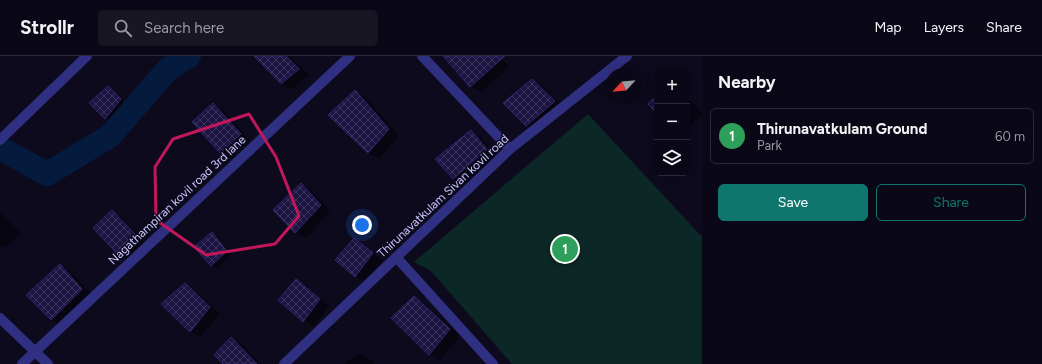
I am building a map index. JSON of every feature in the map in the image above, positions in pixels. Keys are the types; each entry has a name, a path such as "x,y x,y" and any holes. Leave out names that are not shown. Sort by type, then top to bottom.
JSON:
{"street":[{"path":"0,140 87,56"},
{"name":"Nagathampiran kovil road 3rd lane","path":"22,364 350,56"},
{"path":"422,56 510,149"},
{"name":"Thirunavatkulam Sivan kovil road","path":"284,364 510,149 627,56"},
{"path":"396,257 493,364"},
{"path":"0,318 48,364"}],"highlighted area":[{"path":"249,114 276,157 299,216 275,244 206,255 156,220 155,167 173,139"}],"green space":[{"path":"588,114 702,237 702,364 512,364 431,271 414,262"}],"building":[{"path":"254,56 286,56 299,69 281,84"},
{"path":"443,56 505,56 470,87"},
{"path":"532,79 555,101 526,126 503,103"},
{"path":"108,86 121,99 105,119 89,103"},
{"path":"355,90 389,129 368,153 328,115"},
{"path":"654,98 654,111 648,104"},
{"path":"213,103 241,134 220,153 192,122"},
{"path":"471,130 487,149 453,179 435,159"},
{"path":"301,183 321,205 295,233 273,210"},
{"path":"112,210 138,237 120,257 93,228"},
{"path":"212,232 227,251 211,266 194,247"},
{"path":"354,238 373,253 355,277 335,260"},
{"path":"60,264 82,289 51,320 26,295"},
{"path":"296,279 320,299 303,322 278,300"},
{"path":"185,283 210,307 190,332 161,304"},
{"path":"414,296 450,329 429,355 391,318"},
{"path":"231,337 257,364 223,364 214,355"}],"waterway":[{"path":"0,148 47,174 110,136 168,69 189,56"}],"place":[{"name":"Thirunavatkulam Ground","path":"565,249"}]}
